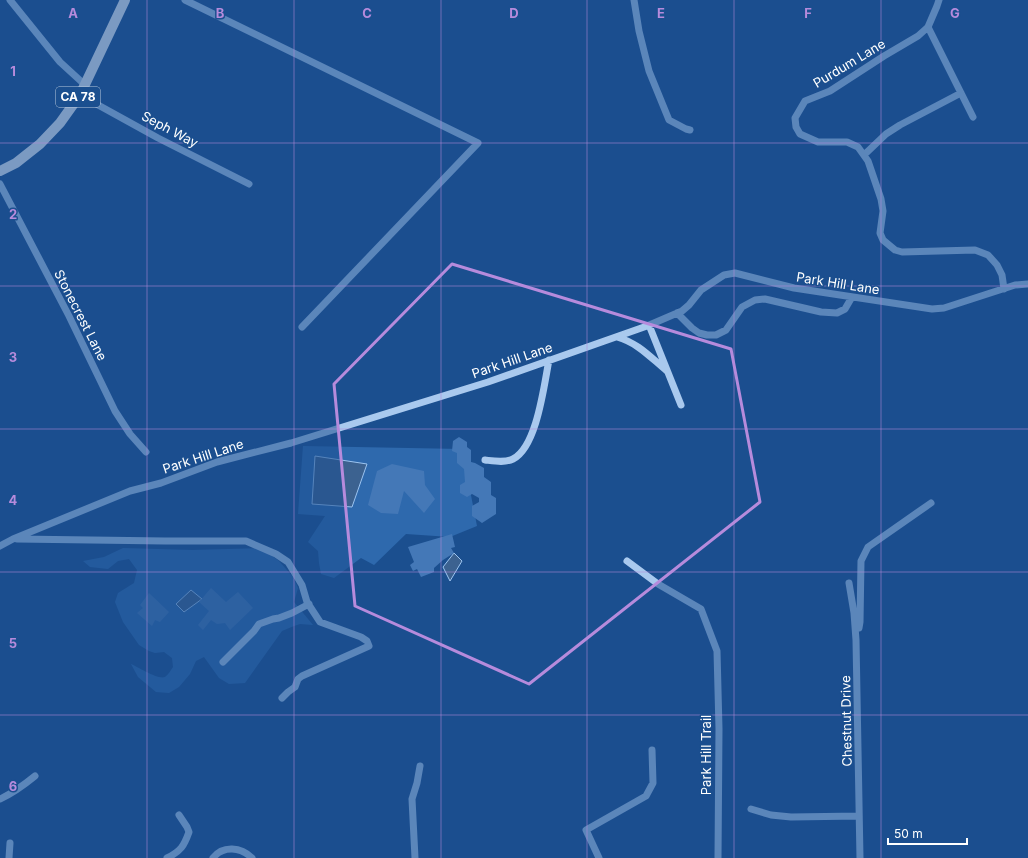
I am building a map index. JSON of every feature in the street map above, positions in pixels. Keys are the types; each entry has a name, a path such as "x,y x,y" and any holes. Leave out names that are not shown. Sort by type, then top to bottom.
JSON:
{"main road":[{"name":"CA 78","path":"0,171 16,163 40,144 60,123 80,94 125,0"}],"street":[{"path":"10,0 60,62 84,84"},
{"path":"186,0 478,143 302,328"},
{"path":"634,0 639,32 649,71 669,120 690,130"},
{"name":"Purdum Lane","path":"939,0 938,6 928,28 918,36 830,91 806,101 796,118 796,127 800,134 818,142 847,142 858,147 868,161 881,199 883,211 880,233 882,240 895,250 902,252 975,250 988,255 997,265 1002,275 1004,289"},
{"path":"928,28 973,117"},
{"path":"864,155 886,134 900,125 961,93"},
{"name":"Seph Way","path":"80,94 158,138 249,184"},
{"name":"Stonecrest Lane","path":"0,184 69,316 115,411 130,434 146,452"},
{"name":"Park Hill Lane","path":"0,546 13,539 130,491 161,483 217,462 291,443 488,382 617,337 682,311 701,290 724,275 735,273 794,288 932,309 944,308 1015,285 1028,284"},
{"path":"677,313 692,328 700,333 716,335 726,330 742,307 755,300 765,299 821,312 837,313 845,309 852,297"},
{"path":"649,325 681,405"},
{"path":"617,337 628,340 644,350 668,373"},
{"path":"485,460 507,461 517,457 527,445 536,422 549,360"},
{"path":"856,640 860,622 861,561 868,547 930,504"},
{"path":"13,539 246,541 276,554 288,562 302,585 309,604 320,622 361,637 369,646 302,676 298,679 295,687 282,698"},
{"name":"Park Hill Trail","path":"627,561 658,584 701,608 717,651 719,729 718,858"},
{"name":"Chestnut Drive","path":"849,583 854,613 856,640 860,858"},
{"path":"223,662 259,624 292,613 309,604"},
{"path":"599,858 586,830 646,796 653,783 652,750"},
{"path":"415,858 412,799 420,766"},
{"path":"0,799 7,796 35,776"},
{"path":"751,809 771,815 791,817 859,816"},
{"path":"167,858 182,848 189,832 179,815"},
{"path":"9,858 10,843"},
{"path":"213,858 216,854 223,850 236,848 248,854 252,858"}],"highlighted area":[{"path":"452,264 731,349 760,502 529,684 355,606 334,384"}],"shaded area":[{"path":"303,446 462,449 477,526 450,537 406,534 374,565 361,558 334,578 321,574 318,551 308,542 325,516 298,514"},
{"path":"315,456 367,464 352,507 312,504"},
{"path":"123,548 192,550 261,548 279,561 293,577 298,588 294,602 313,625 300,624 282,631 245,683 229,684 219,678 204,657 196,661 190,674 179,687 169,693 156,692 138,677 131,664 158,677 165,677 173,667 172,658 164,652 155,653 139,645 123,622 115,602 118,593 134,583 137,570 129,559 118,561 108,569 90,567 83,561 104,557"},
{"path":"454,553 462,561 450,581 443,567"},
{"path":"191,590 202,599 184,612 176,604"}],"building":[{"path":"459,437 467,442 467,447 471,450 471,462 484,468 484,477 491,482 491,495 496,498 496,514 482,523 472,516 472,506 479,502 479,498 472,494 467,497 460,493 460,485 465,482 464,469 457,463 457,453 452,451 453,441"},
{"path":"392,464 424,471 425,485 435,499 424,513 404,491 398,514 381,513 368,505 377,471"},
{"path":"452,534 455,547 451,548 454,553 434,568 434,572 421,577 417,569 413,571 410,565 414,562 408,547"},
{"path":"211,588 226,602 238,592 253,608 230,630 225,623 217,624 211,620 203,630 198,625 209,611 199,602"},
{"path":"149,593 169,612 160,622 155,620 152,626 137,613 143,608 140,605"}]}
